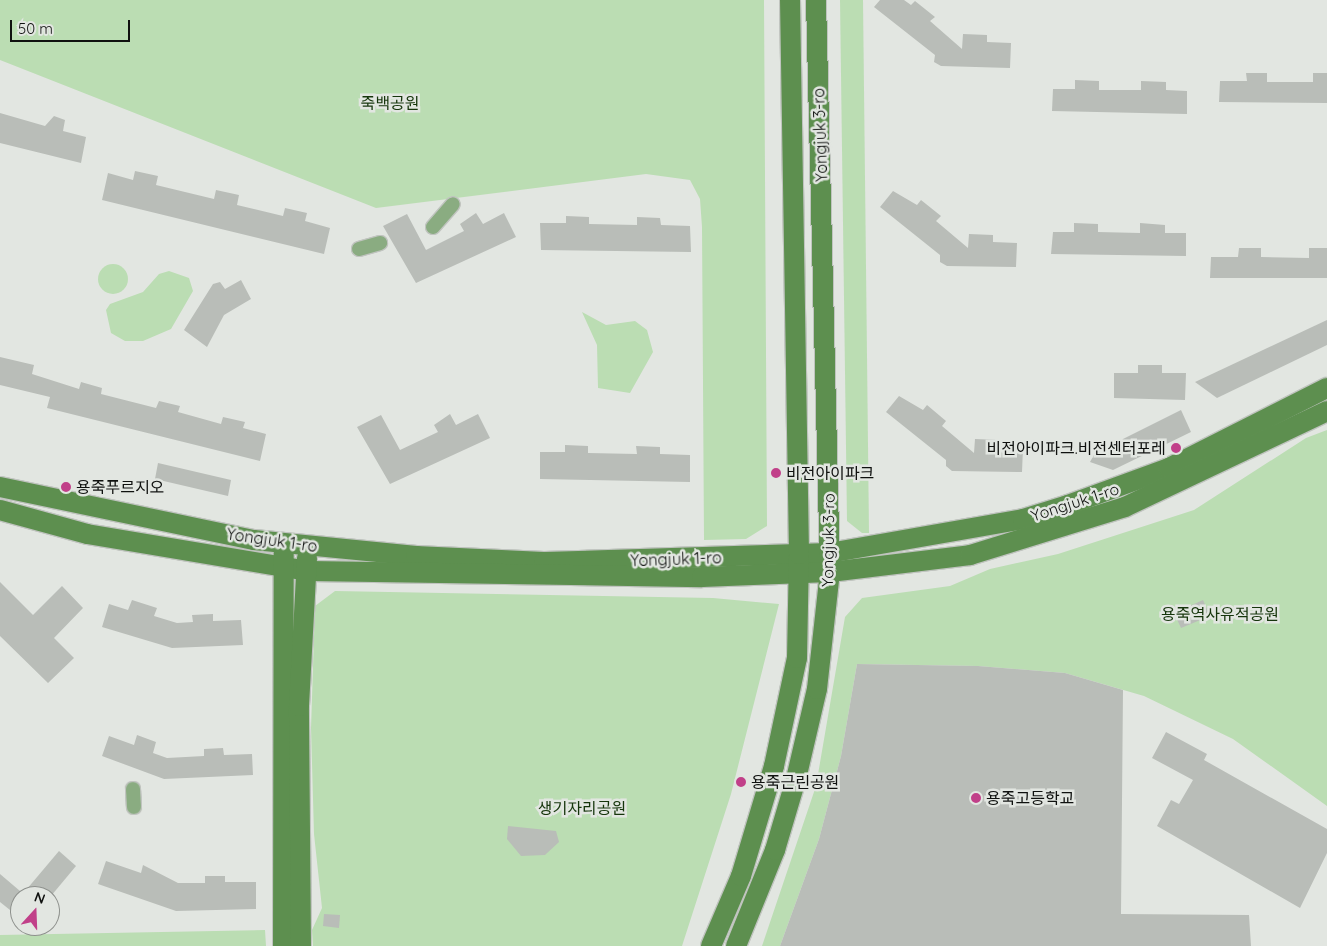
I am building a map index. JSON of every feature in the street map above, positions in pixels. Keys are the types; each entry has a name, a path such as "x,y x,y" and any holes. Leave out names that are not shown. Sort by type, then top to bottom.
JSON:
{"street":[{"path":"711,946 741,876 774,766 797,658 800,554 790,0"},
{"name":"Yongjuk 3-ro","path":"736,946 775,850 796,780 817,689 829,562 816,0"},
{"path":"433,227 453,204"},
{"path":"359,249 380,243"},
{"name":"Yongjuk 1-ro","path":"0,488 308,545 544,562 800,554 829,562 1022,519 1068,505 1168,468 1327,388"},
{"path":"0,510 87,534 307,570 404,575 800,574 829,562 970,555 1125,507 1327,411"},
{"path":"283,946 284,542"},
{"path":"300,946 299,706 308,545"},
{"path":"133,789 134,807"}],"green space":[{"name":"죽백공원","path":"0,0 764,0 767,526 746,539 704,540 702,227 700,199 690,180 646,174 376,208 0,60"},
{"path":"840,0 863,0 869,533 862,533 847,521"},
{"path":"113,264 124,268 128,279 124,290 113,294 102,290 98,279 102,268"},
{"path":"169,271 189,278 193,291 171,329 143,341 125,341 111,333 106,310 110,304 143,292 159,274"},
{"path":"582,312 606,325 635,321 647,330 653,352 630,393 598,388 597,345"},
{"name":"용죽역사유적공원","path":"1327,430 1327,806 1233,739 1144,696 1065,673 978,666 857,664 841,756 819,839 780,946 762,946 816,786 845,617 862,598 950,586 990,569 1058,554 1194,510 1306,438"},
{"name":"생기자리공원","path":"335,591 713,598 779,604 731,794 682,946 313,946 312,930 322,908 314,834 311,728 315,606"},
{"path":"265,930 266,946 0,946 0,935 60,936 60,934"}],"building":[{"path":"880,0 904,0 911,5 915,1 935,17 930,21 962,49 963,34 987,35 987,42 1011,43 1010,68 941,66 934,62 935,55 874,7"},
{"path":"1246,73 1267,73 1267,82 1313,82 1313,73 1327,73 1327,103 1219,102 1220,81 1247,81"},
{"path":"1075,80 1099,81 1099,90 1141,90 1141,81 1166,82 1166,90 1187,91 1187,114 1052,111 1053,89 1075,89"},
{"path":"0,113 45,126 54,116 65,120 63,131 86,137 81,163 0,143"},
{"path":"135,171 158,176 156,185 214,199 216,190 239,195 237,205 283,216 285,208 307,213 305,221 330,228 324,254 102,200 108,173 133,180"},
{"path":"893,191 917,205 921,200 941,216 936,221 968,248 969,234 993,235 993,242 1017,243 1016,267 947,266 940,262 940,255 880,207"},
{"path":"476,213 483,224 504,213 516,237 416,283 383,226 407,214 426,250 464,231 460,224"},
{"path":"566,216 589,217 589,224 637,225 637,217 660,218 661,225 690,226 691,252 541,250 540,223 566,223"},
{"path":"1074,223 1098,224 1098,232 1140,233 1140,223 1165,225 1165,233 1186,233 1186,256 1051,254 1053,232 1074,232"},
{"path":"1239,248 1261,248 1261,257 1309,258 1309,248 1327,248 1327,278 1210,278 1211,257 1238,257"},
{"path":"241,280 251,299 224,315 207,347 184,330 213,284 220,282 225,289"},
{"path":"1327,320 1327,345 1217,398 1195,382"},
{"path":"0,357 34,365 32,374 79,389 81,382 102,388 101,394 156,408 159,401 180,406 178,412 221,424 223,417 245,422 243,428 266,434 260,461 47,408 50,397 0,385"},
{"path":"1138,365 1162,365 1162,373 1186,373 1185,400 1114,398 1114,373 1138,373"},
{"path":"899,396 923,410 927,405 946,421 942,426 974,453 975,439 999,440 999,447 1023,448 1022,472 952,471 946,466 946,460 886,412"},
{"path":"1181,410 1191,432 1113,470 1090,462 1095,453"},
{"path":"450,414 456,425 478,414 490,438 390,484 357,427 381,415 400,450 438,432 434,425"},
{"path":"565,445 588,446 588,453 637,454 636,446 660,447 660,454 690,455 690,482 540,479 540,452 565,452"},
{"path":"158,463 231,480 228,496 155,479"},
{"path":"0,582 33,615 62,586 83,608 54,638 74,658 48,683 0,636"},
{"path":"132,600 157,608 154,616 177,623 193,622 192,615 213,614 213,621 241,620 243,645 172,648 102,627 109,604 128,610"},
{"path":"1203,600 1210,616 1181,628 1174,613"},
{"name":"용죽고등학교","path":"857,664 978,666 1065,673 1123,690 1121,914 1249,915 1251,946 780,946 819,839 841,756"},
{"path":"1166,732 1207,754 1204,760 1327,829 1327,853 1300,908 1157,826 1171,800 1179,804 1193,780 1152,758"},
{"path":"137,735 156,742 153,753 167,758 204,756 204,749 223,748 224,755 252,754 253,775 164,779 102,756 109,736 134,745"},
{"path":"508,826 556,831 559,842 545,855 521,856 507,839"},
{"path":"59,851 76,866 59,886 29,886"},
{"path":"106,861 141,873 143,865 178,883 205,883 205,876 225,876 225,882 256,882 256,909 176,911 98,884"},
{"path":"0,874 14,886 10,886 10,910 0,902"},
{"path":"324,914 340,915 339,928 323,926"}],"place":[{"name":"비전아이파크.비전센터포레","path":"1176,448"},
{"name":"비전아이파크","path":"776,473"},
{"name":"용죽푸르지오","path":"66,487"},
{"name":"용죽근린공원","path":"741,782"},
{"name":"용죽고등학교","path":"976,798"}]}
